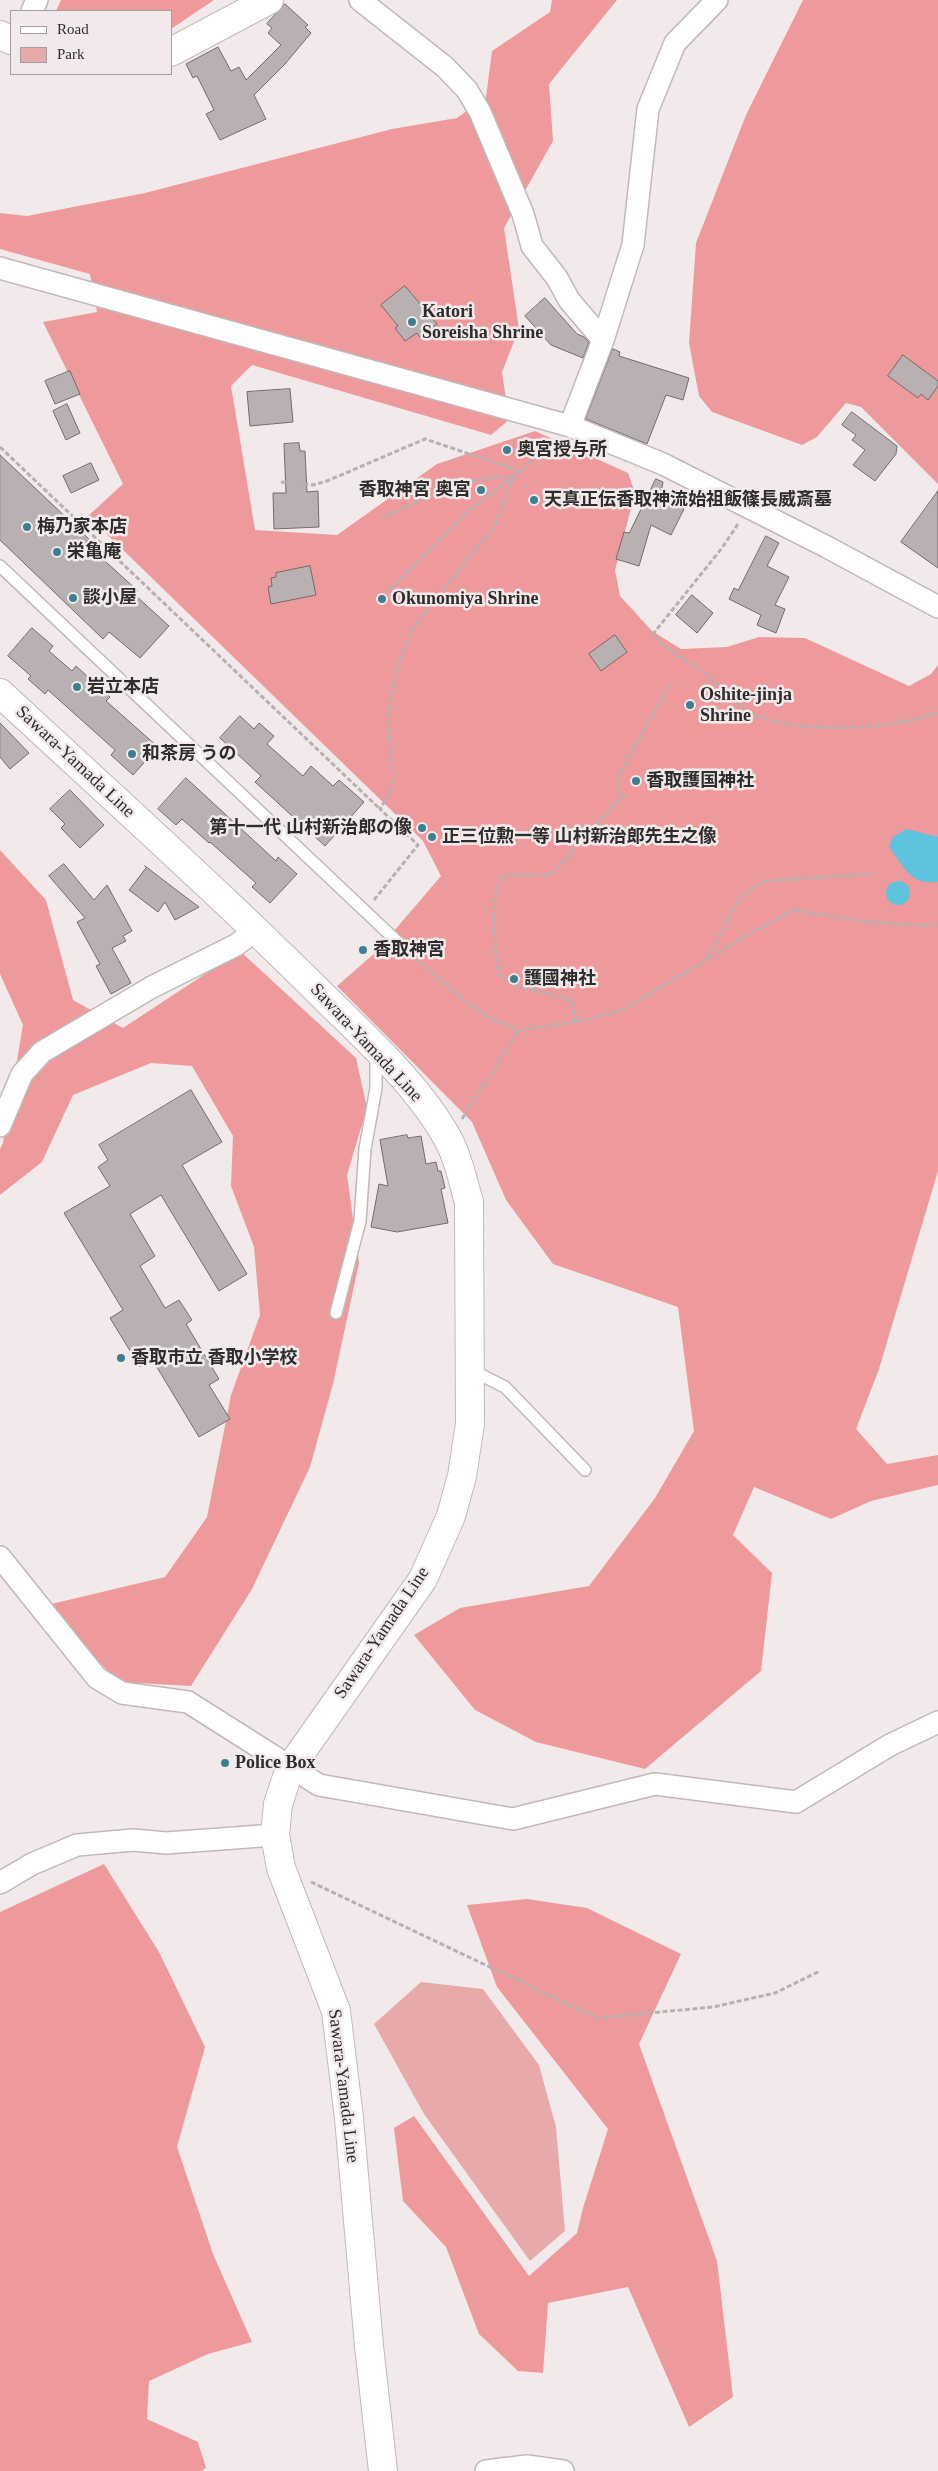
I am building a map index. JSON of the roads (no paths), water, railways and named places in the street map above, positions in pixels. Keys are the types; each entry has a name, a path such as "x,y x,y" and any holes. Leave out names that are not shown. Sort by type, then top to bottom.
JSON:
{"main road":[{"path":"172,51 269,0"},
{"name":"Sawara-Yamada Line","path":"0,693 256,930 376,1049 421,1100 449,1141 469,1202 470,1424 462,1476 451,1516 423,1579 290,1768 278,1804 275,1834 281,1868 336,2011 349,2118 369,2346 383,2471"}],"street":[{"path":"360,0 445,67 467,90 480,112 519,204 532,246 557,278 569,300 603,340"},
{"path":"570,426 603,340 633,245 648,109 675,43 717,0"},
{"path":"0,268 570,426 662,464 748,509 827,547 938,607"},
{"path":"0,1126 22,1074 42,1052 152,987 236,945 256,930"},
{"path":"0,1558 97,1678 122,1693 188,1702 319,1786 513,1819 655,1784 796,1802 890,1745 938,1722"},
{"path":"0,1883 32,1864 77,1845 133,1840 166,1843 275,1834"},
{"path":"486,2471 528,2466 563,2471"}],"lane":[{"path":"0,566 364,912 407,950"},
{"path":"336,1313 360,1222 365,1149 376,1088 376,1049"},
{"path":"471,1370 505,1388 585,1470"}],"water":[{"path":"906,829 938,837 938,882 920,881 914,878 904,868 889,847 892,838"},
{"path":"898,881 907,884 910,893 907,902 898,905 889,902 886,893 889,884"}],"place":[{"name":"Katori Soreisha Shrine","path":"412,322"},
{"name":"奥宮授与所","path":"507,450"},
{"name":"香取神宮 奥宮","path":"481,490"},
{"name":"天真正伝香取神流始祖飯篠長威斎墓","path":"534,500"},
{"name":"梅乃家本店","path":"27,527"},
{"name":"栄亀庵","path":"57,552"},
{"name":"談小屋","path":"73,598"},
{"name":"Okunomiya Shrine","path":"382,599"},
{"name":"岩立本店","path":"77,687"},
{"name":"Oshite-jinja Shrine","path":"690,705"},
{"name":"和茶房 うの","path":"132,754"},
{"name":"香取護国神社","path":"636,781"},
{"name":"第十一代 山村新治郎の像","path":"422,828"},
{"name":"正三位勲一等 山村新治郎先生之像","path":"432,837"},
{"name":"香取神宮","path":"363,950"},
{"name":"護國神社","path":"514,979"},
{"name":"香取市立 香取小学校","path":"121,1358"},
{"name":"Police Box","path":"225,1763"}]}
